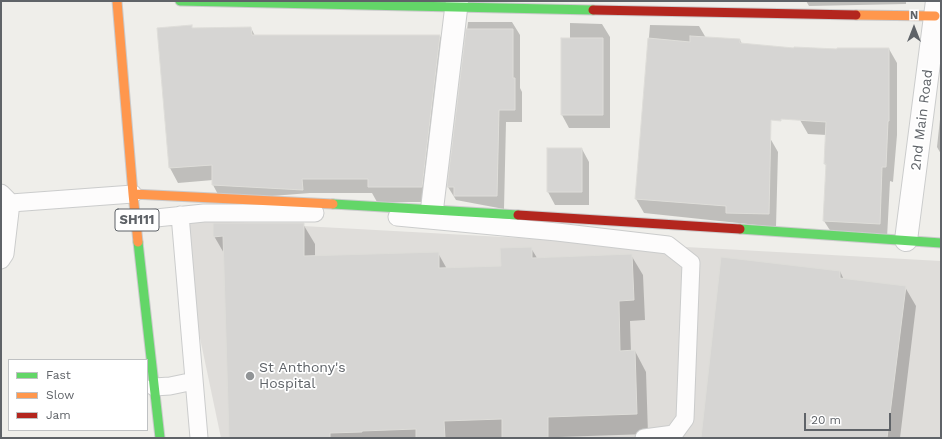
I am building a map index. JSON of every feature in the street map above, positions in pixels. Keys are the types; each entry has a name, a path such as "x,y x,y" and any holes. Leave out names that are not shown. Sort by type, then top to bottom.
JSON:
{"street":[{"name":"SH111","path":"117,1 133,194 160,438"},
{"path":"180,1 457,5 936,8"},
{"path":"432,209 457,5"},
{"name":"2nd Main Road","path":"906,240 936,54 936,8"},
{"path":"133,194 432,209 941,243"}],"lane":[{"path":"1,260 5,254 6,198 133,194"},
{"path":"137,220 204,213 354,213 557,232 668,246 691,263 685,419 674,434 644,438"},
{"path":"180,215 199,438"},
{"path":"154,387 170,386 194,381"}],"shaded area":[{"path":"175,219 941,261 941,438 221,438"}],"building":[{"path":"192,25 192,28 251,27 252,35 440,35 422,187 368,187 368,179 302,179 303,190 212,185 212,165 169,168 157,28"},
{"path":"466,29 513,29 513,78 515,78 515,110 499,110 497,196 454,196 454,187 447,187"},
{"path":"690,36 740,39 740,43 794,48 889,48 889,121 886,167 882,167 880,224 823,221 826,164 824,164 826,122 781,119 781,121 771,120 769,214 726,213 726,206 635,199 648,38 690,42"},
{"path":"561,38 603,38 603,115 561,115"},
{"path":"547,148 582,148 582,192 547,192"},
{"path":"213,223 304,223 304,256 439,252 439,268 501,266 500,248 532,247 532,258 632,254 634,300 619,301 620,351 635,350 637,414 548,417 548,437 502,438 502,419 444,421 445,438 416,438 416,429 330,433 330,438 229,438 223,236 213,237"},
{"path":"721,257 840,271 840,278 906,286 887,438 701,438"}],"traffic: fast":[{"path":"180,1 593,10"},
{"path":"333,204 518,215"},
{"path":"740,229 941,243"},
{"path":"138,242 160,438"}],"traffic: slow":[{"path":"117,1 138,242"},
{"path":"856,15 935,16"},
{"path":"133,194 333,204"}],"traffic: jam":[{"path":"593,10 856,15"},
{"path":"518,215 740,229"}],"place":[{"name":"St Anthony's Hospital","path":"250,376"}]}
